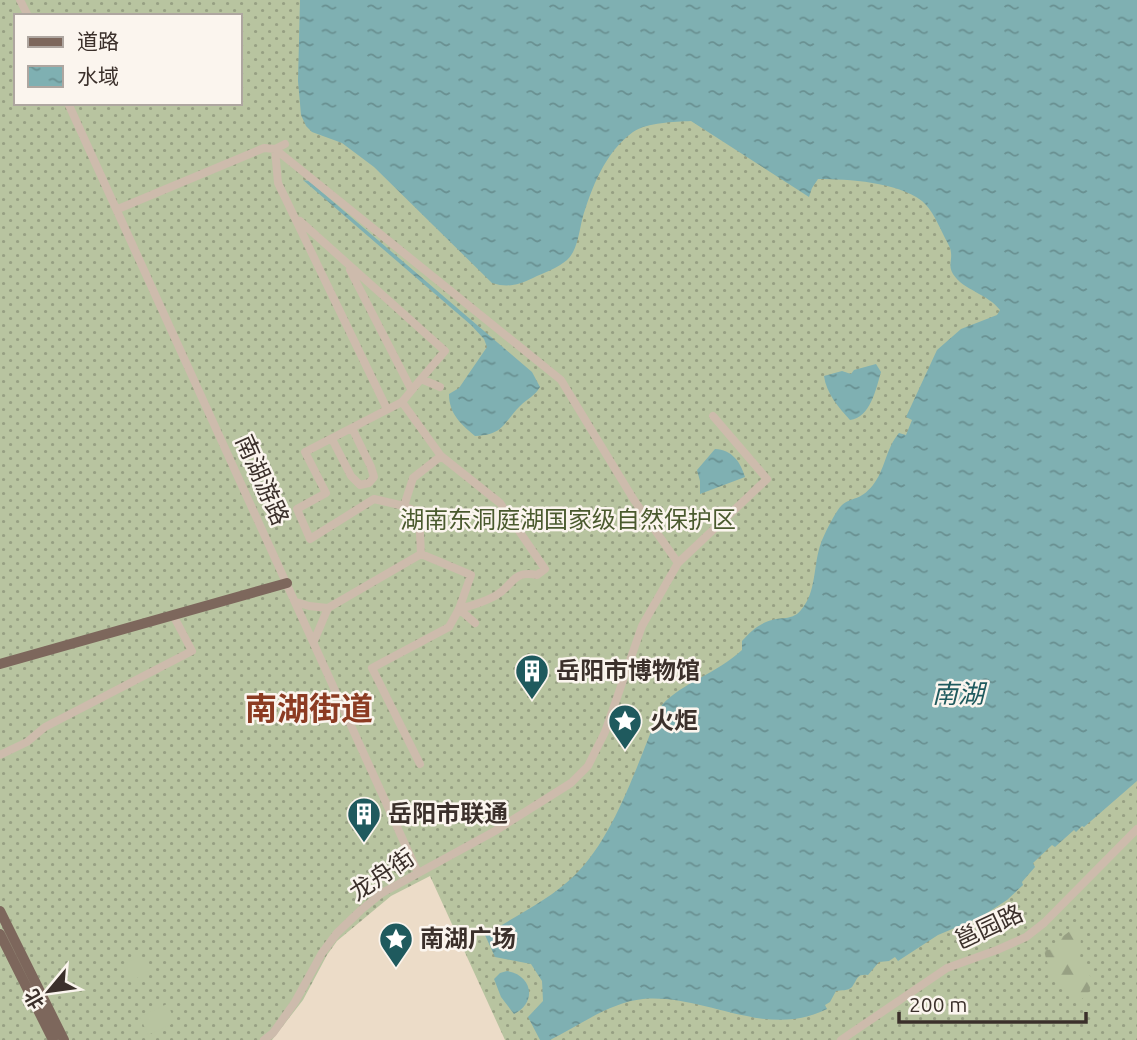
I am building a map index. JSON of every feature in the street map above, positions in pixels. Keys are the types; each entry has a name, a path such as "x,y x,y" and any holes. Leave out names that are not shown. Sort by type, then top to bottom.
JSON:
{"main road":[{"path":"0,664 286,580"},
{"path":"0,657 286,580"},
{"path":"0,911 64,1040"},
{"path":"0,934 53,1040"}],"street":[{"name":"南湖游路","path":"69,105 418,873"},
{"path":"118,209 264,148 275,149 285,144"},
{"path":"275,149 278,183 387,410"},
{"path":"275,149 561,380 634,500 678,562"},
{"path":"295,217 445,351 402,402 305,452 326,494 296,509 310,539 374,499 404,506 419,513 421,554"},
{"path":"346,263 411,389"},
{"path":"421,379 440,387"},
{"path":"402,402 441,456 500,503 545,569 537,575 526,573 515,577 498,595 458,610"},
{"name":"龙舟街","path":"264,1040 295,1002 322,953 337,933 382,893 495,831 571,783 588,766 605,732 642,626 678,562 767,479 713,416"},
{"path":"332,439 351,476 360,485 369,484 374,477 371,467 352,428"},
{"path":"404,506 413,478 441,456"},
{"path":"420,764 372,668 449,627 471,575 421,554"},
{"path":"313,641 328,608 421,554"},
{"path":"296,601 309,606 328,608"},
{"path":"458,610 475,623"},
{"path":"0,755 27,742 45,727 192,651 173,615"},
{"name":"邕园路","path":"841,1040 947,968 1026,937 1044,923 1137,829"}],"green space":[{"name":"湖南东洞庭湖国家级自然保护区","path":"0,0 1137,0 1137,1040 0,1040"},
{"path":"1070,931 1080,934 1081,931 1080,962 1093,980 1088,994 1078,1002 1056,980 1048,966 1044,950 1059,949 1058,940"},
{"path":"141,956 149,972 129,982 121,966"},
{"path":"167,1004 176,1022 148,1035 140,1017"}],"shaded area":[{"name":"南湖广场","path":"430,876 505,1040 272,1040 303,1000 337,941 391,896"}],"water":[{"name":"南湖","path":"300,0 1137,0 1137,781 1084,827 1076,832 1074,830 1055,847 1052,845 1033,863 1035,867 1022,882 1023,885 1007,900 981,917 938,935 898,961 895,957 879,962 868,975 859,976 852,987 836,991 825,1005 827,1009 804,1017 781,1020 735,1014 666,999 643,999 607,1010 550,1040 540,1040 528,1017 543,1001 542,981 531,964 495,957 485,935 554,893 589,859 603,839 625,795 662,705 680,690 742,650 742,641 759,626 772,620 791,617 801,610 810,595 818,551 830,523 842,505 864,494 873,485 895,439 899,433 906,435 912,420 906,417 937,350 961,329 997,315 1000,310 953,274 950,249 938,223 922,201 900,190 872,183 818,179 809,197 691,121 646,126 633,132 614,150 595,184 575,247 567,260 518,284 492,283 374,167 342,143 312,132 306,126 301,115 298,81"},
{"path":"303,180 309,181 532,372 540,387 498,431 475,436 457,418 450,401 449,394 459,388 487,347 484,339"},
{"path":"876,364 881,372 871,402 863,414 850,420 830,394 824,376 842,371 851,374 854,370"},
{"path":"715,449 734,457 745,477 700,494 697,470"},
{"path":"507,971 522,978 529,990 526,1003 514,1014 501,997 494,979"}],"place":[{"name":"岳阳市博物馆","path":"532,701"},
{"name":"火炬","path":"625,751"},
{"name":"岳阳市联通","path":"364,844"},
{"name":"南湖广场","path":"396,969"}],"district":[{"name":"南湖街道","path":"309,709"}]}
